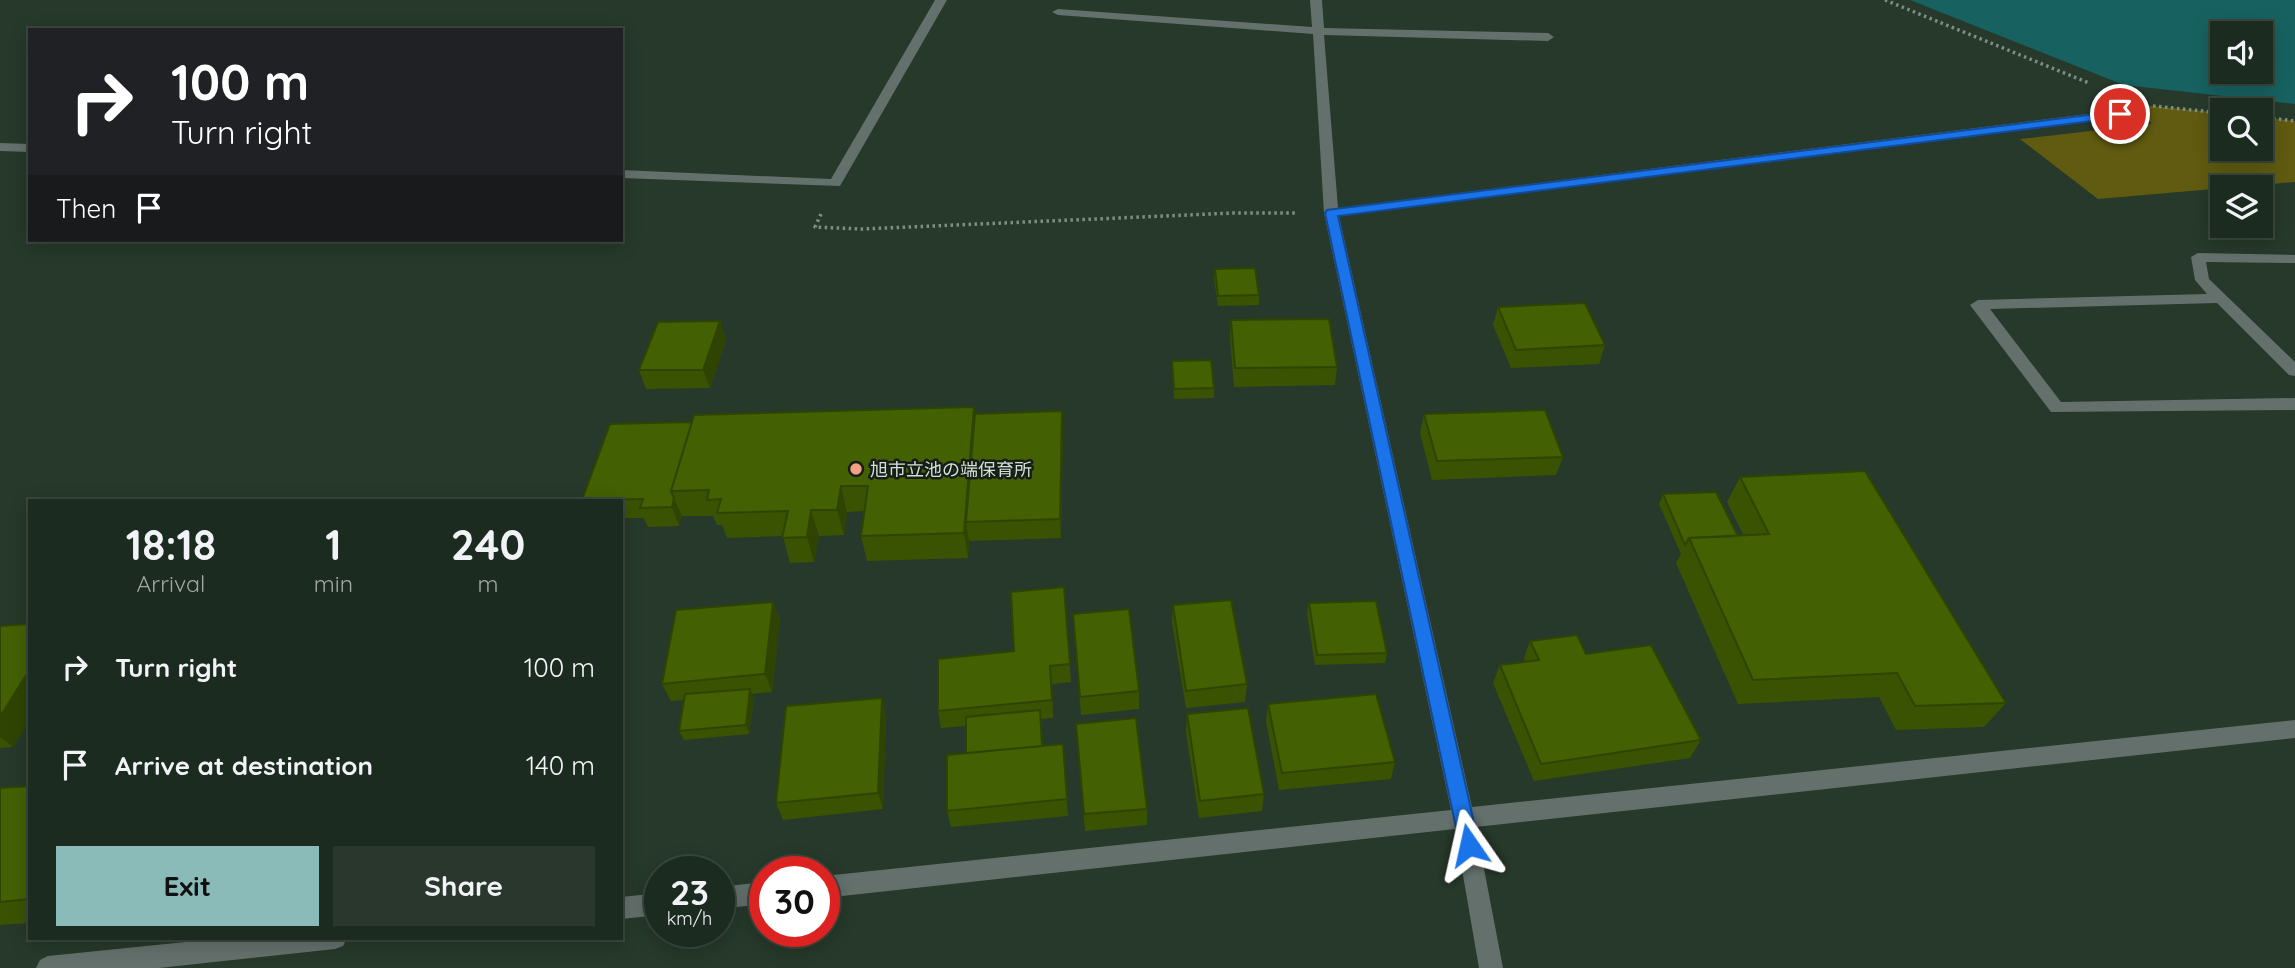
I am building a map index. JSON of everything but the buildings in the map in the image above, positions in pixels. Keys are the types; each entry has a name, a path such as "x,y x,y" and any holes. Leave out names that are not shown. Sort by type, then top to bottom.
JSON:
{"street":[{"path":"623,174 835,183 941,0"},
{"path":"1316,0 1331,213 1464,820 1491,968"},
{"path":"1058,12 1318,31 1548,37"},
{"path":"1331,213 2120,114"},
{"path":"0,147 28,148"},
{"path":"2295,259 2198,257 2202,280 2295,371"},
{"path":"2219,298 1978,305 2057,408 2295,404"},
{"path":"840,885 2295,729"},
{"path":"623,908 644,906"},
{"path":"48,968 316,940"}],"path":[{"path":"1885,0 2092,84"},
{"path":"2143,105 2210,112"},
{"path":"2273,118 2295,121"},
{"path":"835,183 815,227 863,229 1234,213 1331,213"}],"shaded area":[{"path":"2143,105 2210,112 2210,161 2273,161 2273,118 2295,121 2295,182 2273,184 2273,175 2210,175 2210,189 2098,199 2020,139 2151,124"}],"water":[{"path":"1910,0 2295,0 2295,104 2273,102 2273,98 2241,98 2124,85"}],"place":[{"name":"旭市立池の端保育所","path":"856,469"}],"route":[{"path":"1469,845 1331,213 2120,114"}]}
